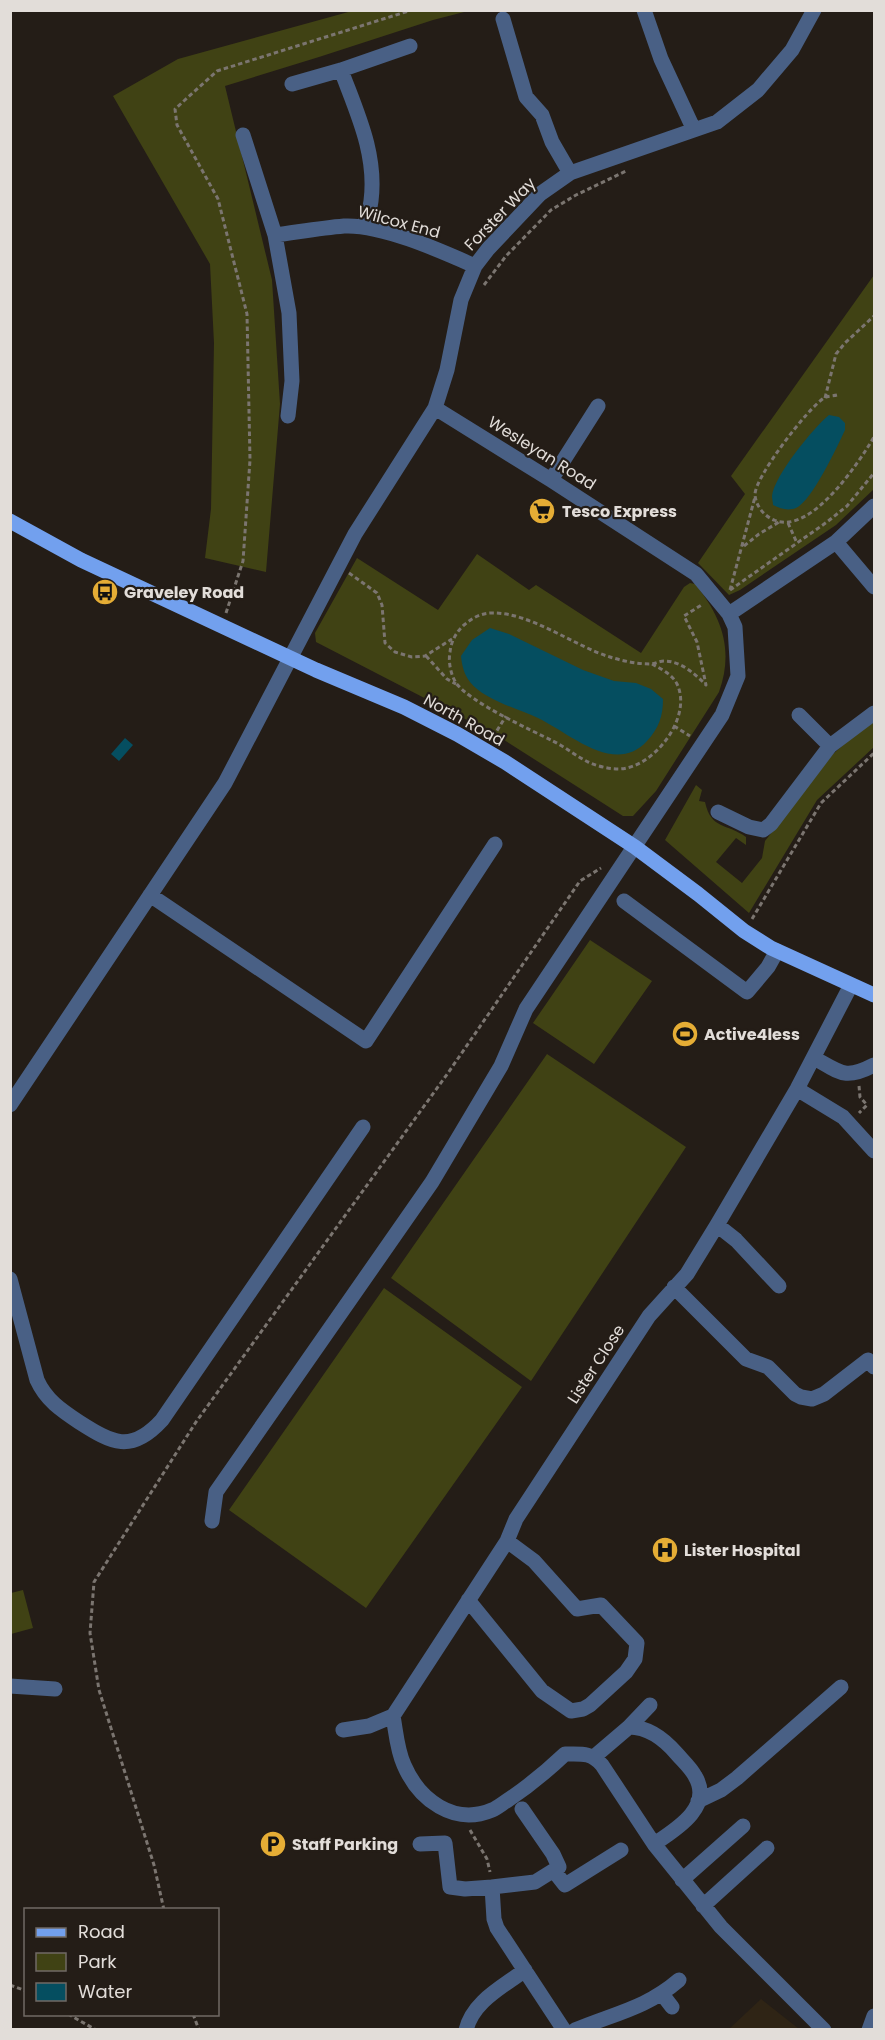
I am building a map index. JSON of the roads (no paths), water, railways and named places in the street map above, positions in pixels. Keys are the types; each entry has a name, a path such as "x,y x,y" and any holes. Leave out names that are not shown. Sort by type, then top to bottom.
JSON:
{"main road":[{"name":"North Road","path":"10,521 81,560 404,707 485,751 635,847 699,894 744,931 777,951 874,995"}],"street":[{"path":"644,10 661,59 694,130"},
{"name":"Forster Way","path":"10,1105 225,783 355,534 435,408 447,370 461,300 475,266 540,194 570,173 717,122 758,90 792,50 814,10"},
{"path":"502,19 526,97 542,115 552,142 570,173"},
{"path":"292,84 410,46"},
{"path":"341,70 366,135 373,175 371,203 363,227"},
{"path":"243,135 275,235 289,313 292,381 288,416"},
{"name":"Wilcox End","path":"275,235 345,226 363,227 434,249 475,266"},
{"path":"551,480 598,406"},
{"name":"Wesleyan Road","path":"212,1521 216,1492 432,1182 501,1066 526,1009 722,715 738,676 735,627 729,614 696,574 435,408"},
{"path":"729,614 836,542 874,506"},
{"path":"836,542 874,587"},
{"path":"718,812 749,827 763,830 771,824 830,746 874,713"},
{"path":"799,715 830,746"},
{"path":"150,895 366,1041 495,844"},
{"path":"624,901 747,992 768,967 777,951"},
{"name":"Lister Close","path":"393,1716 507,1541 516,1518 649,1316 687,1274 797,1089 851,985"},
{"path":"814,1058 837,1071 850,1074 874,1065"},
{"path":"797,1089 843,1117 874,1151"},
{"path":"10,1279 42,1392 58,1408 105,1438 116,1442 139,1439 155,1428 363,1127"},
{"path":"717,1225 736,1240 779,1286"},
{"path":"674,1287 746,1359 768,1367 795,1394 801,1397 812,1399 824,1394 872,1360"},
{"path":"468,1600 542,1691 571,1711 590,1705 626,1672 635,1659 638,1642 601,1605 577,1609 534,1561 507,1541"},
{"path":"10,1686 55,1689"},
{"path":"698,1801 721,1790 737,1778 841,1687"},
{"path":"595,1756 650,1706"},
{"path":"343,1730 369,1726 393,1716 397,1743 403,1764 411,1779 434,1804 453,1814 467,1815 492,1810 542,1776 565,1754 595,1756 654,1844 703,1906 721,1927 825,2030"},
{"path":"629,1727 646,1729 674,1750 695,1775 701,1790 691,1817 654,1844"},
{"path":"522,1809 553,1854 556,1869 565,1886 621,1850"},
{"path":"682,1880 743,1826"},
{"path":"420,1844 445,1843 450,1887 465,1889 526,1885 556,1869"},
{"path":"703,1906 767,1848"},
{"path":"492,1887 494,1919 502,1936 564,2030"},
{"path":"466,2030 479,2004 525,1970"},
{"path":"575,2030 630,2010 662,1994 679,1980"},
{"path":"662,1994 672,2007"},
{"path":"868,2030 874,2016"}],"water":[{"path":"829,415 839,417 845,423 845,430 816,485 796,508 784,509 773,505 774,487 787,465 814,430"},
{"path":"490,628 509,634 583,670 614,681 636,683 651,689 663,699 661,716 655,731 634,751 621,754 607,753 593,749 538,718 483,694 468,679 461,656 472,640"},
{"path":"125,738 133,745 119,761 111,754"}],"place":[{"name":"Tesco Express","path":"542,511"},
{"name":"Graveley Road","path":"105,592"},
{"name":"Active4less","path":"685,1034"},
{"name":"Lister Hospital","path":"665,1550"},
{"name":"Staff Parking","path":"273,1844"}]}
